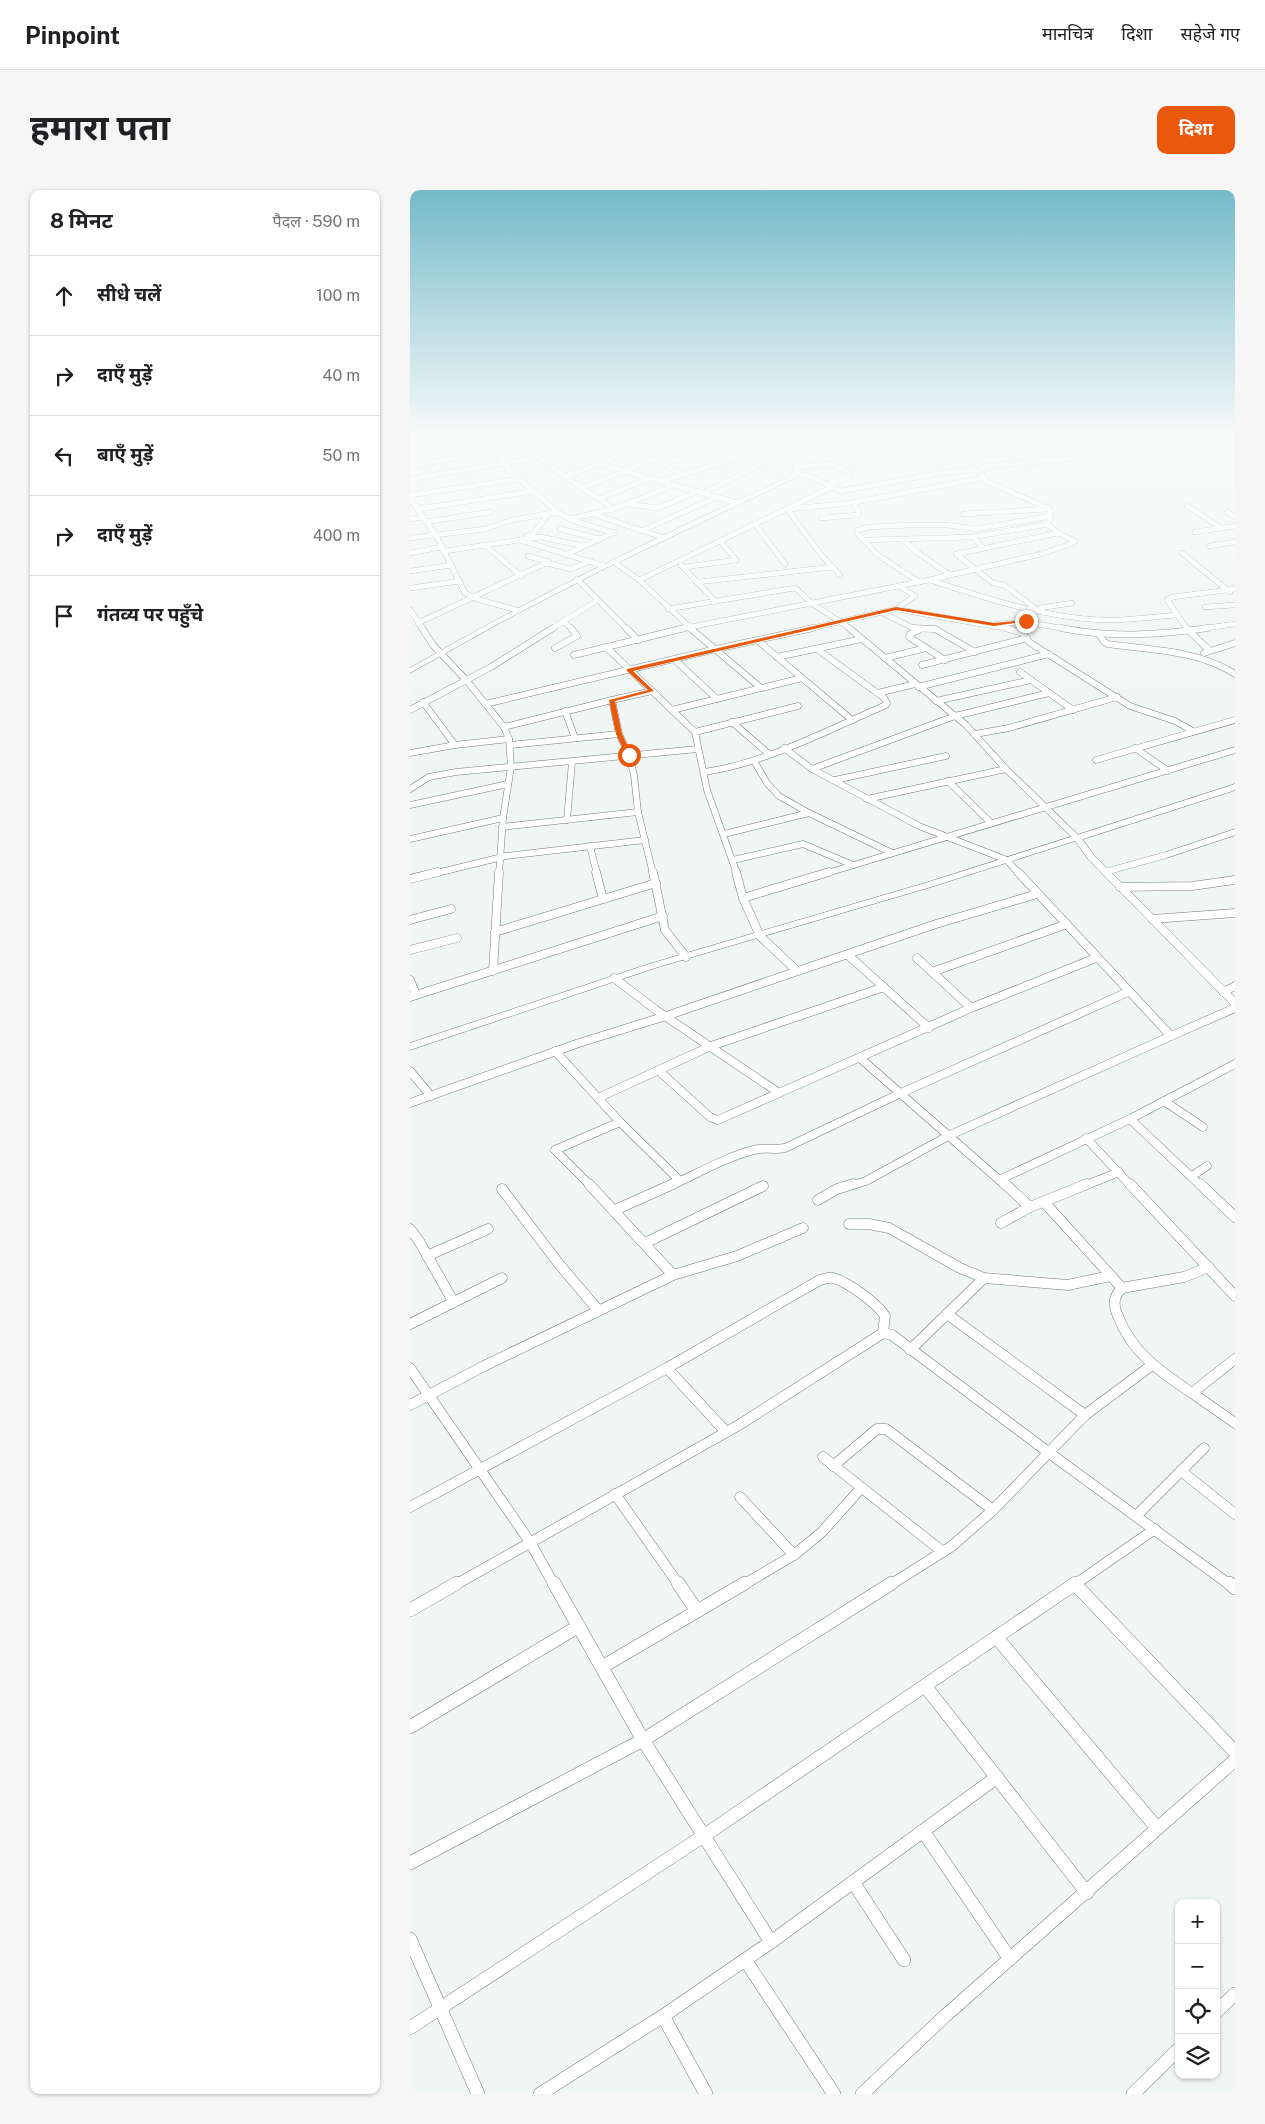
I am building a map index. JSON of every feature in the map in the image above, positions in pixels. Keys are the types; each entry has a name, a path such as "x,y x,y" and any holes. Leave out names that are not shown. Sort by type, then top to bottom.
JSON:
{"street":[{"path":"430,527 444,549 465,592 473,597 517,610"},
{"path":"410,538 491,527"},
{"path":"520,540 533,534 539,527"},
{"path":"596,527 614,532"},
{"path":"565,555 627,527"},
{"path":"632,527 664,538"},
{"path":"641,530 648,527"},
{"path":"410,671 440,652 517,610 577,579 688,527"},
{"path":"639,580 750,527"},
{"path":"757,527 786,564"},
{"path":"799,527 840,575"},
{"path":"861,527 857,533 863,540 896,569 920,582"},
{"path":"943,527 943,537"},
{"path":"959,527 977,529 989,527"},
{"path":"1002,527 1008,531"},
{"path":"863,540 973,537 1032,527"},
{"path":"574,655 690,627 930,580 1041,554 1075,542 1058,533 1052,527"},
{"path":"1195,532 1229,527"},
{"path":"560,529 600,539"},
{"path":"1034,609 1004,585 993,583 973,569 956,554 1058,533"},
{"path":"410,553 541,537 584,546"},
{"path":"973,537 983,548"},
{"path":"902,539 918,553 950,574"},
{"path":"520,540 604,566"},
{"path":"685,567 736,560 721,542"},
{"path":"1209,546 1235,542"},
{"path":"485,545 522,576"},
{"path":"1182,553 1235,595"},
{"path":"528,556 572,569 588,562"},
{"path":"418,623 549,562"},
{"path":"614,562 639,580 668,609 761,688"},
{"path":"676,562 685,567 714,600"},
{"path":"410,571 452,565"},
{"path":"698,582 834,567"},
{"path":"577,579 638,640"},
{"path":"930,580 1000,603 1101,620 1177,615"},
{"path":"410,588 460,581"},
{"path":"485,704 716,649 883,613 896,609 915,596 899,586"},
{"path":"668,609 795,588 813,604 842,622 975,734 1006,768 1077,838 1091,857 1120,888 1235,1003"},
{"path":"1209,650 1188,631 1167,600 1235,589"},
{"path":"410,710 467,681 598,600"},
{"path":"1018,621 1034,609 1072,603"},
{"path":"1205,607 1235,605"},
{"path":"896,609 1014,630 1026,637 1029,642 1130,706 1175,721 1193,731"},
{"path":"410,610 412,617 440,652 467,681 504,727 510,742 511,768 502,827 493,971"},
{"path":"883,613 919,630"},
{"path":"555,648 577,636 563,621"},
{"path":"994,625 1018,621 1099,634 1188,631 1235,624"},
{"path":"945,660 908,636 919,630 935,629 974,652"},
{"path":"922,665 1026,637 1032,630"},
{"path":"1099,634 1104,642 1108,644 1216,662 1227,667 1235,674"},
{"path":"777,658 862,639"},
{"path":"757,640 852,720"},
{"path":"1195,658 1209,650 1235,644"},
{"path":"606,647 695,732 707,790 733,860 743,898 752,921 760,936 796,970"},
{"path":"885,658 926,648"},
{"path":"704,772 727,769 754,761 888,703 878,693 817,649"},
{"path":"878,693 1048,654"},
{"path":"675,660 717,699"},
{"path":"1020,672 1073,710"},
{"path":"672,710 802,678"},
{"path":"936,701 1031,680"},
{"path":"504,727 652,691"},
{"path":"812,769 955,716 1049,693"},
{"path":"975,734 1009,728 1118,697"},
{"path":"612,700 619,734 629,755 634,775 638,812 656,883 665,930 686,957"},
{"path":"423,702 455,745"},
{"path":"695,732 798,706"},
{"path":"565,711 575,738"},
{"path":"1096,760 1235,720"},
{"path":"732,722 769,754"},
{"path":"410,753 455,745 619,734"},
{"path":"784,748 812,769 919,826 1007,860 1096,958 1171,1036"},
{"path":"1135,748 1168,771"},
{"path":"410,789 429,777 436,775 698,749"},
{"path":"743,898 1235,750"},
{"path":"835,780 946,756"},
{"path":"754,761 779,796 809,813 892,853"},
{"path":"567,820 572,762"},
{"path":"867,799 1006,768"},
{"path":"948,781 991,824"},
{"path":"410,805 508,784"},
{"path":"410,1047 614,978 760,936 1235,787"},
{"path":"502,827 638,812"},
{"path":"724,834 809,813"},
{"path":"410,839 503,818"},
{"path":"1105,872 1166,855 1235,832"},
{"path":"410,879 500,858 645,840"},
{"path":"733,860 803,844 853,865"},
{"path":"590,846 603,899"},
{"path":"1120,888 1192,886 1235,880"},
{"path":"495,932 656,883"},
{"path":"410,1103 555,1051 666,1016 796,970 848,955 936,924 1037,894"},
{"path":"410,920 451,909"},
{"path":"1152,919 1235,913"},
{"path":"410,980 413,996 663,916"},
{"path":"932,972 1067,924"},
{"path":"410,950 457,938"},
{"path":"848,955 929,1028"},
{"path":"917,958 972,1008"},
{"path":"658,1070 710,1117 718,1120 726,1118 972,1008 1096,958"},
{"path":"614,978 779,1093"},
{"path":"1223,992 1235,986"},
{"path":"598,1098 711,1046 884,987"},
{"path":"615,1210 750,1152 785,1148 901,1093 1128,992"},
{"path":"818,1200 836,1189 866,1181 950,1135 1235,1008"},
{"path":"555,1051 620,1122 680,1181"},
{"path":"860,1058 1030,1207"},
{"path":"999,1180 1130,1119 1235,1064"},
{"path":"410,1071 431,1096"},
{"path":"1164,1101 1203,1126"},
{"path":"1130,1119 1235,1218"},
{"path":"620,1122 555,1150 615,1210 673,1275"},
{"path":"1086,1138 1235,1296"},
{"path":"1192,1176 1207,1166"},
{"path":"1001,1223 1030,1207 1119,1172"},
{"path":"645,1243 762,1186"},
{"path":"502,1189 559,1264 598,1310"},
{"path":"1044,1202 1122,1288"},
{"path":"849,1224 870,1224 889,1228 960,1268 984,1278 1068,1285 1110,1276"},
{"path":"410,1405 598,1310 673,1275 737,1256 803,1228"},
{"path":"427,1256 488,1229"},
{"path":"410,1230 453,1301"},
{"path":"1209,1267 1192,1274 1122,1288 1116,1294 1113,1302 1118,1319 1131,1342 1152,1365 1235,1423"},
{"path":"410,1324 502,1278"},
{"path":"410,1507 667,1368 809,1284 828,1278 844,1281 883,1312 885,1322 883,1334"},
{"path":"910,1350 984,1278"},
{"path":"947,1314 1085,1415"},
{"path":"410,1610 726,1432 864,1344 883,1334 892,1335 1048,1452 1235,1588"},
{"path":"1192,1394 1235,1359"},
{"path":"410,1863 643,1740 943,1552 974,1529 1085,1415 1152,1365"},
{"path":"410,1368 530,1542 643,1740 705,1835 771,1942"},
{"path":"667,1368 726,1432"},
{"path":"833,1466 877,1430 886,1429 993,1510"},
{"path":"1137,1516 1204,1448"},
{"path":"823,1457 943,1552"},
{"path":"1181,1471 1235,1514"},
{"path":"602,1667 794,1555 822,1532 861,1488"},
{"path":"615,1494 697,1611"},
{"path":"740,1497 794,1555"},
{"path":"410,2028 705,1835 926,1687 1155,1529"},
{"path":"1076,1584 1235,1752"},
{"path":"410,1727 579,1626"},
{"path":"997,1638 1157,1828"},
{"path":"926,1687 1087,1892"},
{"path":"869,2091 945,2016 1235,1760"},
{"path":"540,2094 663,2016 771,1942 996,1777"},
{"path":"923,1831 1010,1959"},
{"path":"853,1882 904,1960"},
{"path":"410,1939 478,2094"},
{"path":"745,1960 834,2094"},
{"path":"1220,2008 1235,1994"},
{"path":"663,2016 706,2094"},
{"path":"1132,2094 1175,2053"}],"route":[{"path":"629,755 619,734 612,700 652,691 629,670 896,609 994,625 1013,621 1026,621"}]}
